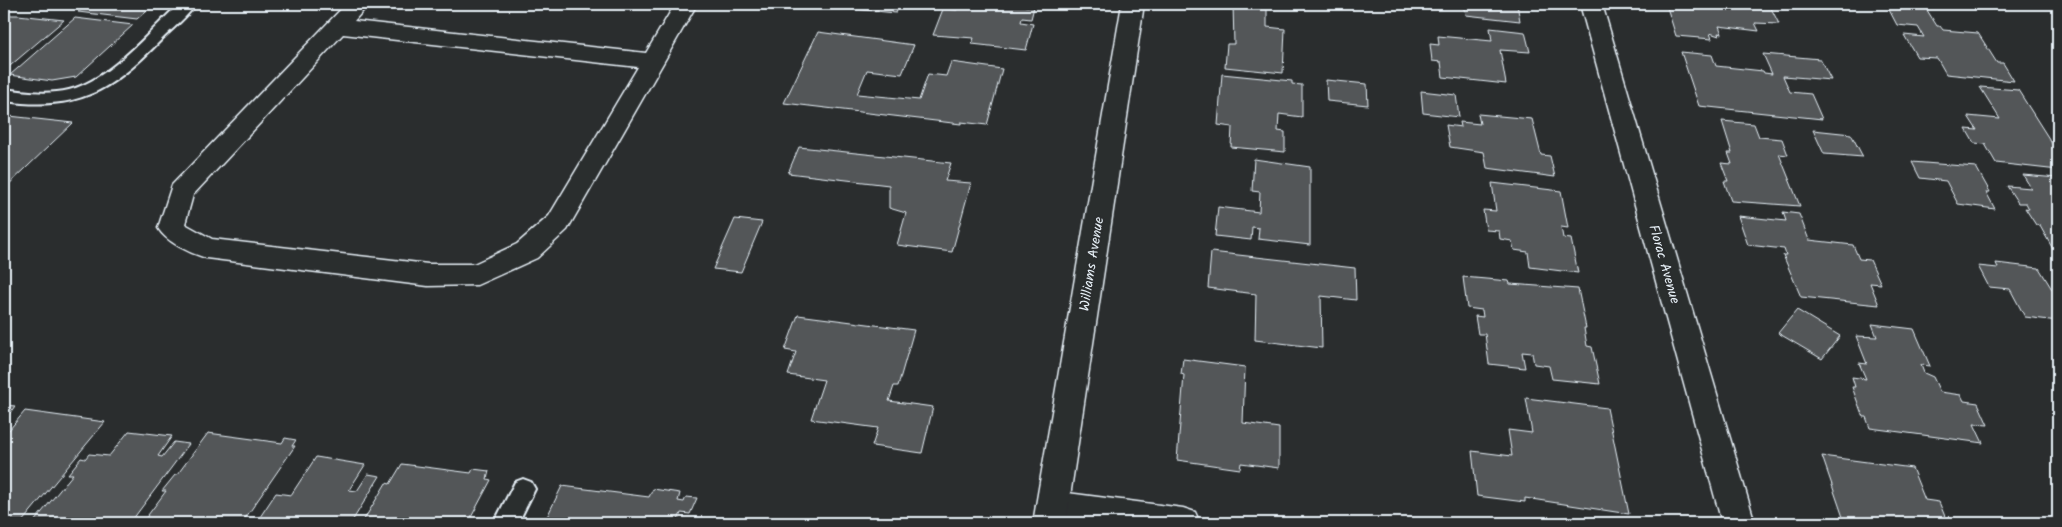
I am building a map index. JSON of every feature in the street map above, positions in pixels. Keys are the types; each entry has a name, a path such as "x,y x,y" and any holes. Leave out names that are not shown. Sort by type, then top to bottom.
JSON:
{"street":[{"path":"358,4 181,192 171,228 206,248 428,275 477,274 526,251 558,223 686,4"},
{"name":"Williams Avenue","path":"1050,515 1133,4"},
{"name":"Florac Avenue","path":"1591,4 1738,523"},
{"path":"337,26 652,61"},
{"path":"1050,515 1183,523"}],"lane":[{"path":"4,95 37,99 76,94 110,77 188,4"},
{"path":"506,523 523,489"}],"building":[{"path":"88,4 154,4 137,19 78,12"},
{"path":"846,4 900,4 896,13 844,8"},
{"path":"956,4 1026,4 1025,6 1034,7 1031,19 1022,18 1021,22 1033,24 1026,50 972,44 974,38 933,35 943,9 957,10 959,5"},
{"path":"1233,4 1267,7 1267,27 1285,29 1283,73 1225,67 1227,44 1234,44"},
{"path":"1464,4 1517,4 1520,21 1466,15"},
{"path":"1666,4 1747,4 1748,6 1771,8 1779,24 1755,23 1759,31 1719,26 1722,34 1718,33 1719,36 1710,33 1712,39 1676,36"},
{"path":"1886,4 1925,7 1937,26 1940,26 1943,30 1978,33 1997,63 2003,63 2014,81 1946,74 1937,58 1917,57 1904,35 1924,37 1918,27 1897,25"},
{"path":"5,15 18,15 64,20 4,71"},
{"path":"75,18 133,25 76,77 52,81 10,75"},
{"path":"1490,28 1525,32 1530,52 1500,50 1506,84 1443,77 1441,62 1432,61 1430,44 1439,45 1438,36 1492,41"},
{"path":"818,32 914,45 902,74 867,70 857,94 919,100 928,74 946,76 951,62 1002,69 987,125 961,122 961,124 784,103"},
{"path":"1681,52 1712,55 1716,66 1763,71 1764,73 1772,74 1763,54 1820,59 1831,80 1783,76 1790,92 1811,94 1822,119 1699,106"},
{"path":"1222,74 1292,81 1292,84 1302,85 1302,117 1279,114 1278,131 1285,132 1285,152 1231,147 1232,127 1218,125"},
{"path":"1326,80 1367,84 1368,105 1327,101"},
{"path":"1980,87 2018,90 2058,153 2058,170 1996,163 1985,144 1974,143 1966,129 1977,130 1968,116 2000,119"},
{"path":"1421,91 1456,95 1459,117 1423,113"},
{"path":"1478,114 1532,119 1541,155 1550,156 1555,177 1487,168 1484,152 1450,147 1446,125 1461,127 1460,122 1480,124"},
{"path":"9,116 73,123 4,189 4,120"},
{"path":"1722,121 1754,124 1759,137 1782,139 1788,155 1779,154 1800,206 1731,201 1724,181 1728,181 1721,163 1732,164 1728,153 1732,153"},
{"path":"1813,130 1851,134 1863,157 1824,154"},
{"path":"799,147 951,163 945,181 971,183 952,252 897,245 906,213 889,208 889,185 788,173"},
{"path":"1254,159 1310,167 1310,245 1258,239 1259,228 1252,227 1251,240 1215,236 1218,207 1259,212 1260,192 1252,191"},
{"path":"1912,162 1976,167 1990,192 1986,192 1995,209 1958,204 1946,181 1920,178"},
{"path":"2023,175 2057,178 2058,180 2058,258 2040,226 2036,225 2025,208 2029,209 2026,203 2018,203 2007,186 2031,188"},
{"path":"1492,183 1561,191 1568,228 1561,227 1563,238 1571,239 1578,273 1530,267 1528,252 1514,250 1512,241 1500,239 1499,231 1486,230 1483,210 1496,211"},
{"path":"1783,212 1799,214 1809,240 1853,245 1859,259 1870,260 1881,284 1870,283 1879,305 1801,297 1783,255 1786,255 1784,249 1748,245 1738,216 1786,221"},
{"path":"735,219 762,222 741,272 713,269"},
{"path":"1211,252 1355,268 1356,300 1321,296 1322,348 1255,340 1256,294 1208,288"},
{"path":"1996,263 2039,268 2058,299 2058,321 2025,317 2010,289 1989,287 1978,266 1998,268"},
{"path":"1463,277 1509,281 1510,284 1578,289 1586,328 1584,328 1587,346 1592,347 1600,384 1552,379 1549,366 1534,364 1532,353 1522,352 1525,368 1489,364 1485,334 1478,334 1475,316 1483,317 1482,310 1467,308"},
{"path":"1797,310 1840,336 1822,359 1778,333"},
{"path":"798,315 914,330 898,386 894,386 889,401 933,407 922,453 872,446 878,428 811,419 824,380 788,375 796,352 785,350"},
{"path":"1872,324 1914,329 1930,366 1921,365 1924,373 1933,377 1940,392 1961,395 1964,401 1978,403 1988,425 1974,424 1983,443 1870,428 1866,417 1863,417 1852,387 1855,387 1852,377 1866,379 1859,363 1867,364 1856,336 1877,337"},
{"path":"1183,359 1245,367 1243,423 1279,428 1279,468 1241,463 1240,469 1177,460 1184,375 1181,374"},
{"path":"1526,398 1607,408 1629,514 1525,498 1525,502 1477,496 1472,451 1512,456 1508,430 1532,433"},
{"path":"4,405 15,406 4,421"},
{"path":"25,411 105,422 21,523 4,523 4,436"},
{"path":"129,431 172,436 158,456 162,457 174,442 189,444 130,523 33,523 73,474 68,474 81,458 85,459 89,454 109,456"},
{"path":"208,433 282,443 285,438 296,440 292,446 295,446 242,523 142,523 166,491 162,491 177,475"},
{"path":"1822,456 1912,468 1925,500 1939,502 1946,519 1981,523 1845,523"},
{"path":"316,457 365,465 349,490 357,491 368,474 380,476 351,523 256,523 276,493 291,495"},
{"path":"402,464 471,473 473,469 489,471 487,479 491,480 468,523 362,523 386,483 390,484"},
{"path":"562,486 649,497 653,489 680,493 678,501 684,502 686,497 697,498 690,514 681,513 677,523 544,523"}]}
